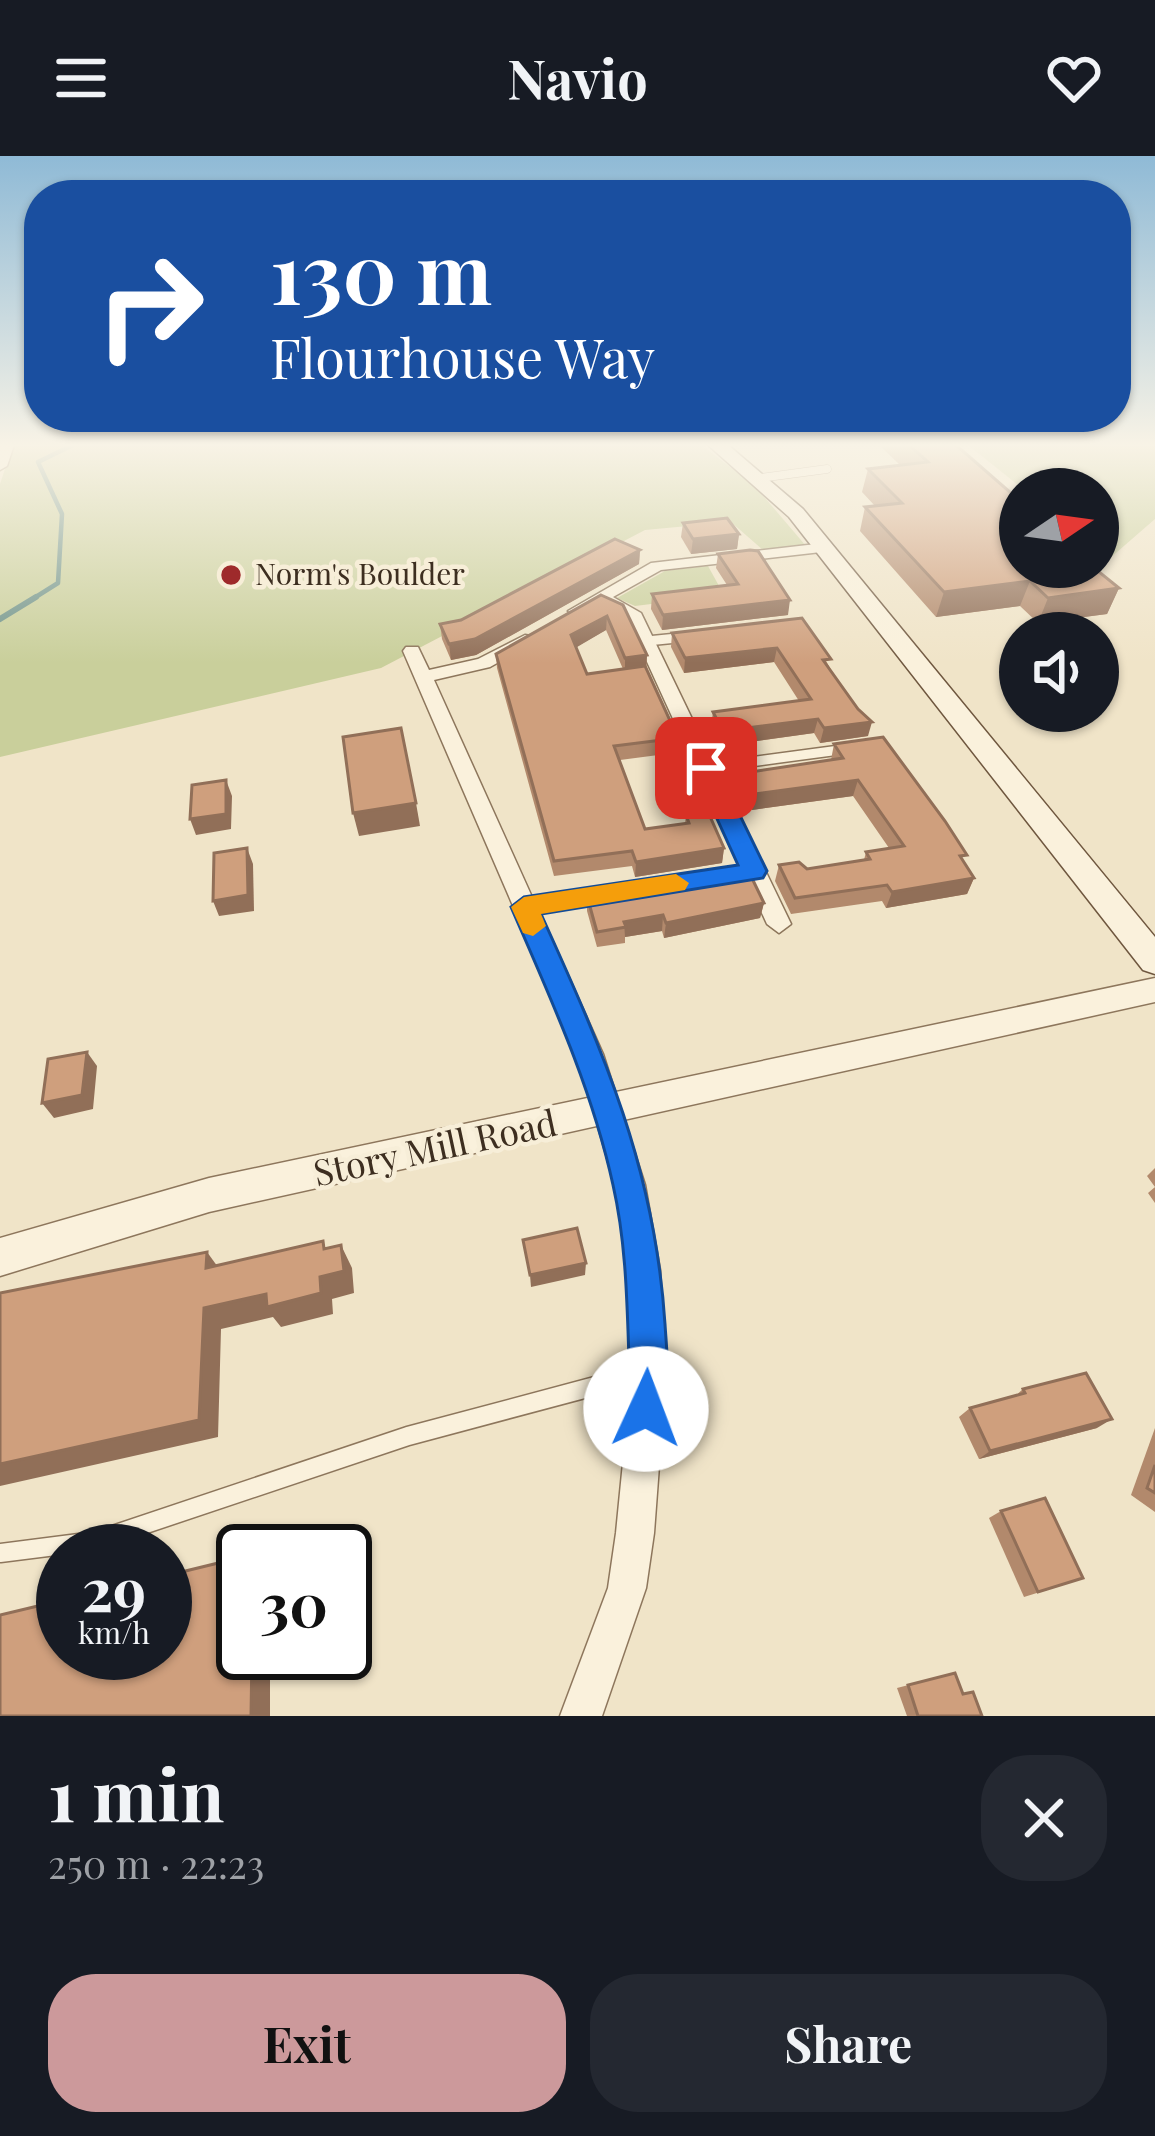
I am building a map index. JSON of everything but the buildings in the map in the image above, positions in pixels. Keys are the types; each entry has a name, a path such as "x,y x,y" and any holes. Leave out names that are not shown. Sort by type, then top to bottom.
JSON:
{"main road":[{"path":"797,518 1155,961"}],"street":[{"path":"561,620 657,566 825,548"},
{"path":"600,598 633,613 706,768 742,873 779,924"},
{"path":"423,676 484,663 542,630"},
{"path":"412,651 610,1111 630,1185 644,1270 649,1372 627,1588 581,1716"},
{"path":"524,907 639,889"},
{"name":"Story Mill Road","path":"0,1257 209,1195 1155,990"}],"lane":[{"path":"647,641 693,636"},
{"path":"706,768 870,746"},
{"path":"0,1553 95,1541 408,1436 649,1372"}],"green space":[{"path":"0,518 782,518 806,546 763,550 731,522 645,530 381,668 0,757"},
{"path":"1119,518 1155,519 1119,550"},
{"path":"708,566 724,595 635,606 617,598 665,571"}],"waterway":[{"path":"31,600 58,583 62,518"},
{"path":"0,619 36,597"}],"slow traffic":[{"path":"533,926 524,907 676,883"}],"place":[{"name":"Norm's Boulder","path":"231,575"}],"route":[{"path":"646,1409 644,1270 630,1185 590,1054 524,907 754,871 706,768"}]}
